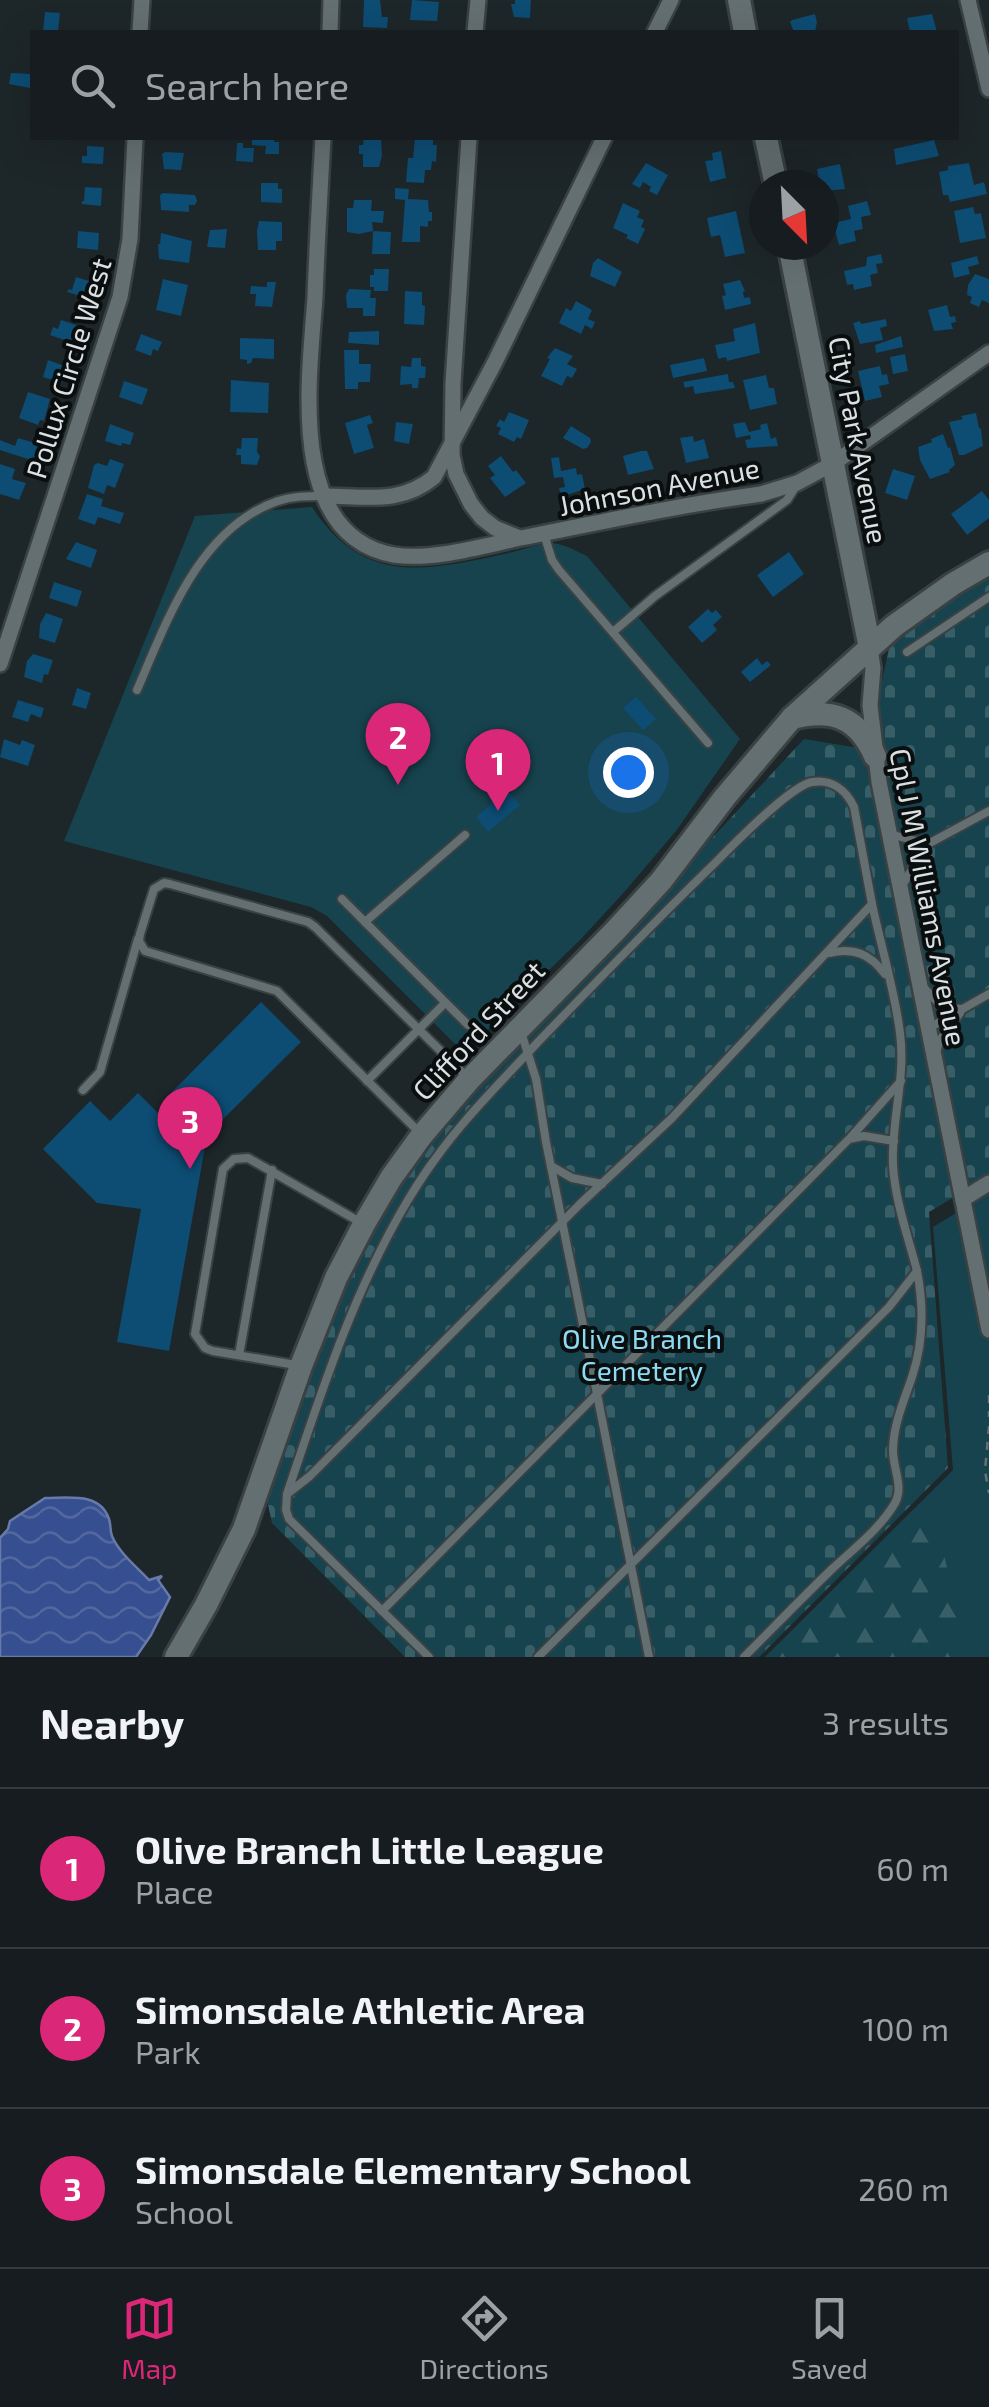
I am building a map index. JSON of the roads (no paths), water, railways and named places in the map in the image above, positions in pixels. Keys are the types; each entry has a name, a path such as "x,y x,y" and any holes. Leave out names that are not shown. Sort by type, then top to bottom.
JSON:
{"street":[{"path":"140,30 142,0"},
{"path":"330,30 332,0"},
{"path":"476,30 478,0"},
{"path":"656,30 671,0"},
{"path":"739,0 746,30"},
{"path":"968,0 989,89"},
{"name":"Pollux Circle West","path":"0,664 120,297 130,239 134,140"},
{"path":"323,140 308,389 312,447 324,496 384,497 408,494 434,477 603,140"},
{"path":"469,140 453,383 456,474 470,504 482,518 521,538"},
{"path":"766,140 773,170"},
{"name":"City Park Avenue","path":"793,260 870,648"},
{"name":"Johnson Avenue","path":"324,496 331,511 357,540 396,556 460,551 761,494 797,483 834,463 989,353"},
{"name":"Clifford Street","path":"176,1657 244,1529 336,1278 364,1224 422,1134 661,880 792,718 908,616 989,563"},
{"name":"Cpl J M Williams Avenue","path":"870,648 870,705 889,834 989,1330"},
{"path":"792,718 821,714 847,720 869,742 876,756"},
{"path":"963,1199 989,1183"}],"lane":[{"path":"613,632 655,596 787,500 797,483"},
{"path":"137,690 172,611 224,536 260,508 280,500 324,496"},
{"path":"544,534 558,570 708,743"},
{"path":"908,652 989,597"},
{"path":"429,1657 289,1519 286,1510 288,1494 350,1314 375,1259 433,1161 512,1068 751,828 801,786 825,782 842,789 854,807 900,1034 901,1081 893,1166 917,1271 922,1327 895,1433 898,1497 873,1530 744,1657"},
{"path":"900,890 928,844 989,811"},
{"path":"889,834 928,844"},
{"path":"365,922 465,836"},
{"path":"83,1090 100,1072 151,895 164,884 308,922 469,1080"},
{"path":"342,899 468,1024"},
{"path":"288,1494 672,1118 872,904"},
{"path":"140,934 141,946 151,954 276,991 422,1134"},
{"path":"825,954 851,950 868,956 888,978"},
{"path":"919,982 943,1008 962,1010"},
{"path":"929,1028 989,994"},
{"path":"368,1081 445,1003"},
{"path":"934,1058 940,1040 962,1010"},
{"path":"519,1028 536,1079 648,1657"},
{"path":"382,1611 872,1116 901,1081"},
{"path":"849,1139 864,1136 894,1141"},
{"path":"301,1366 205,1348 195,1334 224,1169 241,1157 255,1160 364,1224"},
{"path":"551,1166 572,1178 602,1184"},
{"path":"239,1355 272,1170"},
{"path":"538,1657 889,1306 917,1271"}],"water":[{"path":"45,1498 83,1498 99,1504 124,1554 149,1580 162,1576 158,1580 170,1597 136,1657 0,1657 0,1538 10,1521"}],"place":[{"name":"Simonsdale Athletic Area","path":"398,785"},
{"name":"Olive Branch Little League","path":"498,811"},
{"name":"Simonsdale Elementary School","path":"190,1169"}],"park label":[{"name":"Olive Branch Cemetery","path":"642,1354"}]}
